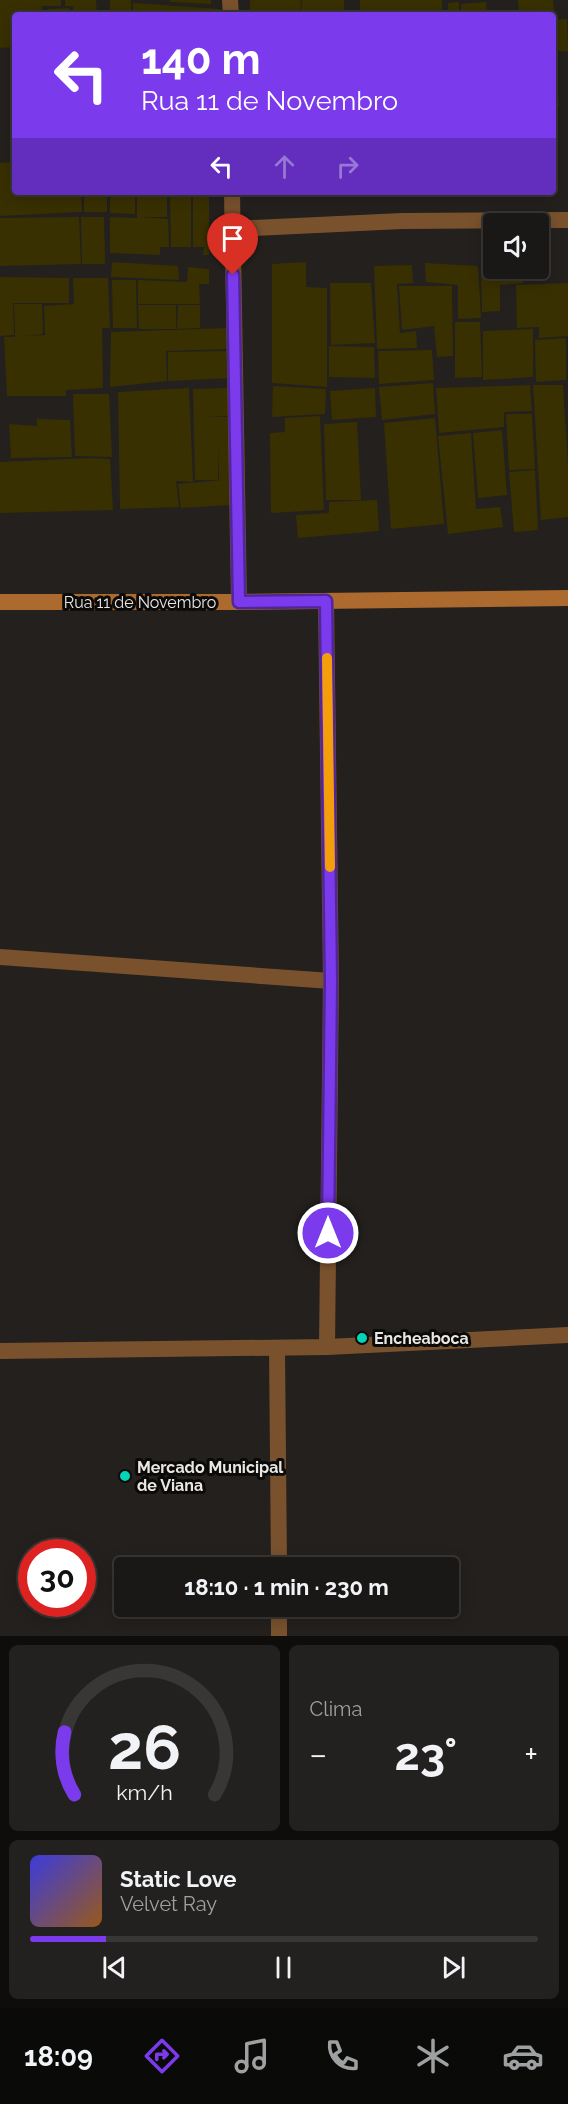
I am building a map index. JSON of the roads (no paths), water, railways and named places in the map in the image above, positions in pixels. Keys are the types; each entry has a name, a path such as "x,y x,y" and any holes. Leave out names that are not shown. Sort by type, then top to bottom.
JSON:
{"main road":[{"name":"Rua 11 de Novembro","path":"0,602 568,598"}],"street":[{"path":"232,195 239,602"},
{"path":"232,229 402,221 568,220"},
{"path":"326,601 331,981 327,1347"},
{"path":"0,957 331,981"},
{"path":"0,1351 327,1347 568,1335"},
{"path":"277,1348 279,1557"},
{"path":"279,1617 279,1636"}],"place":[{"name":"Encheaboca","path":"362,1338"},
{"name":"Mercado Municipal de Viana","path":"125,1476"}]}
